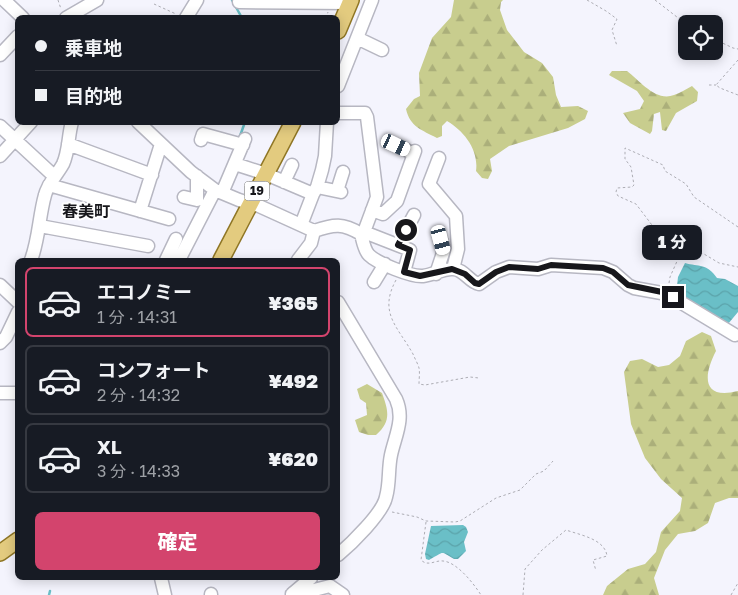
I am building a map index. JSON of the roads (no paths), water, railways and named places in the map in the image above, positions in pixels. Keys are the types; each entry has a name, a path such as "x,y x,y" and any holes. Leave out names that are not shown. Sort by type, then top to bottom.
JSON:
{"main road":[{"path":"340,26 351,1"},
{"name":"19","path":"222,258 291,125"},
{"path":"0,554 15,542"}],"street":[{"path":"4,0 20,15"},
{"path":"71,15 97,0"},
{"path":"183,15 196,0"},
{"path":"239,2 351,1 370,4 340,81"},
{"path":"2,49 15,38"},
{"path":"357,38 382,50"},
{"path":"340,113 364,113 367,117 377,197 362,233 368,254 385,264 420,276 452,269 465,274 475,283 479,284 496,272 509,267 538,269 551,265 603,268 613,272 628,285 667,294 735,334"},
{"path":"0,156 28,125"},
{"path":"32,258 40,226 45,194 62,165 71,125"},
{"path":"141,125 198,176 219,191 314,231 337,224 410,250 404,272"},
{"path":"301,225 315,191 325,156 327,125"},
{"path":"0,126 52,181 169,219"},
{"path":"180,258 235,164 244,142 203,134 201,140"},
{"path":"68,144 152,175"},
{"path":"140,211 161,144"},
{"path":"372,210 383,214 397,201 415,152 396,145"},
{"path":"439,158 429,184 456,216 458,249 452,269"},
{"path":"235,164 315,191 339,192 342,172"},
{"path":"284,182 292,165"},
{"path":"184,197 197,200 198,176"},
{"path":"397,201 417,217 398,245"},
{"path":"40,226 148,246"},
{"path":"303,258 311,243 314,231"},
{"path":"167,258 176,239"},
{"path":"436,274 444,250 441,240"},
{"path":"374,282 385,264"},
{"path":"0,287 15,301"},
{"path":"340,305 399,406 400,418 396,440 390,456 390,480 386,499 381,510 353,542 340,553"},
{"path":"0,343 14,330"},
{"path":"0,393 15,393"},
{"path":"162,580 165,595"},
{"path":"291,594 308,580"},
{"path":"291,594 330,586 344,595"}],"water":[{"path":"685,263 703,266 710,270 717,278 725,279 738,286 738,312 728,324 676,295 678,277"},
{"path":"463,525 468,532 464,542 466,551 458,559 442,553 429,560 426,559 425,554 431,526"}],"waterway":[{"path":"232,0 240,15"},
{"path":"240,136 244,125"},
{"path":"49,595 50,591"}],"district":[{"name":"春美町","path":"86,211"}]}
